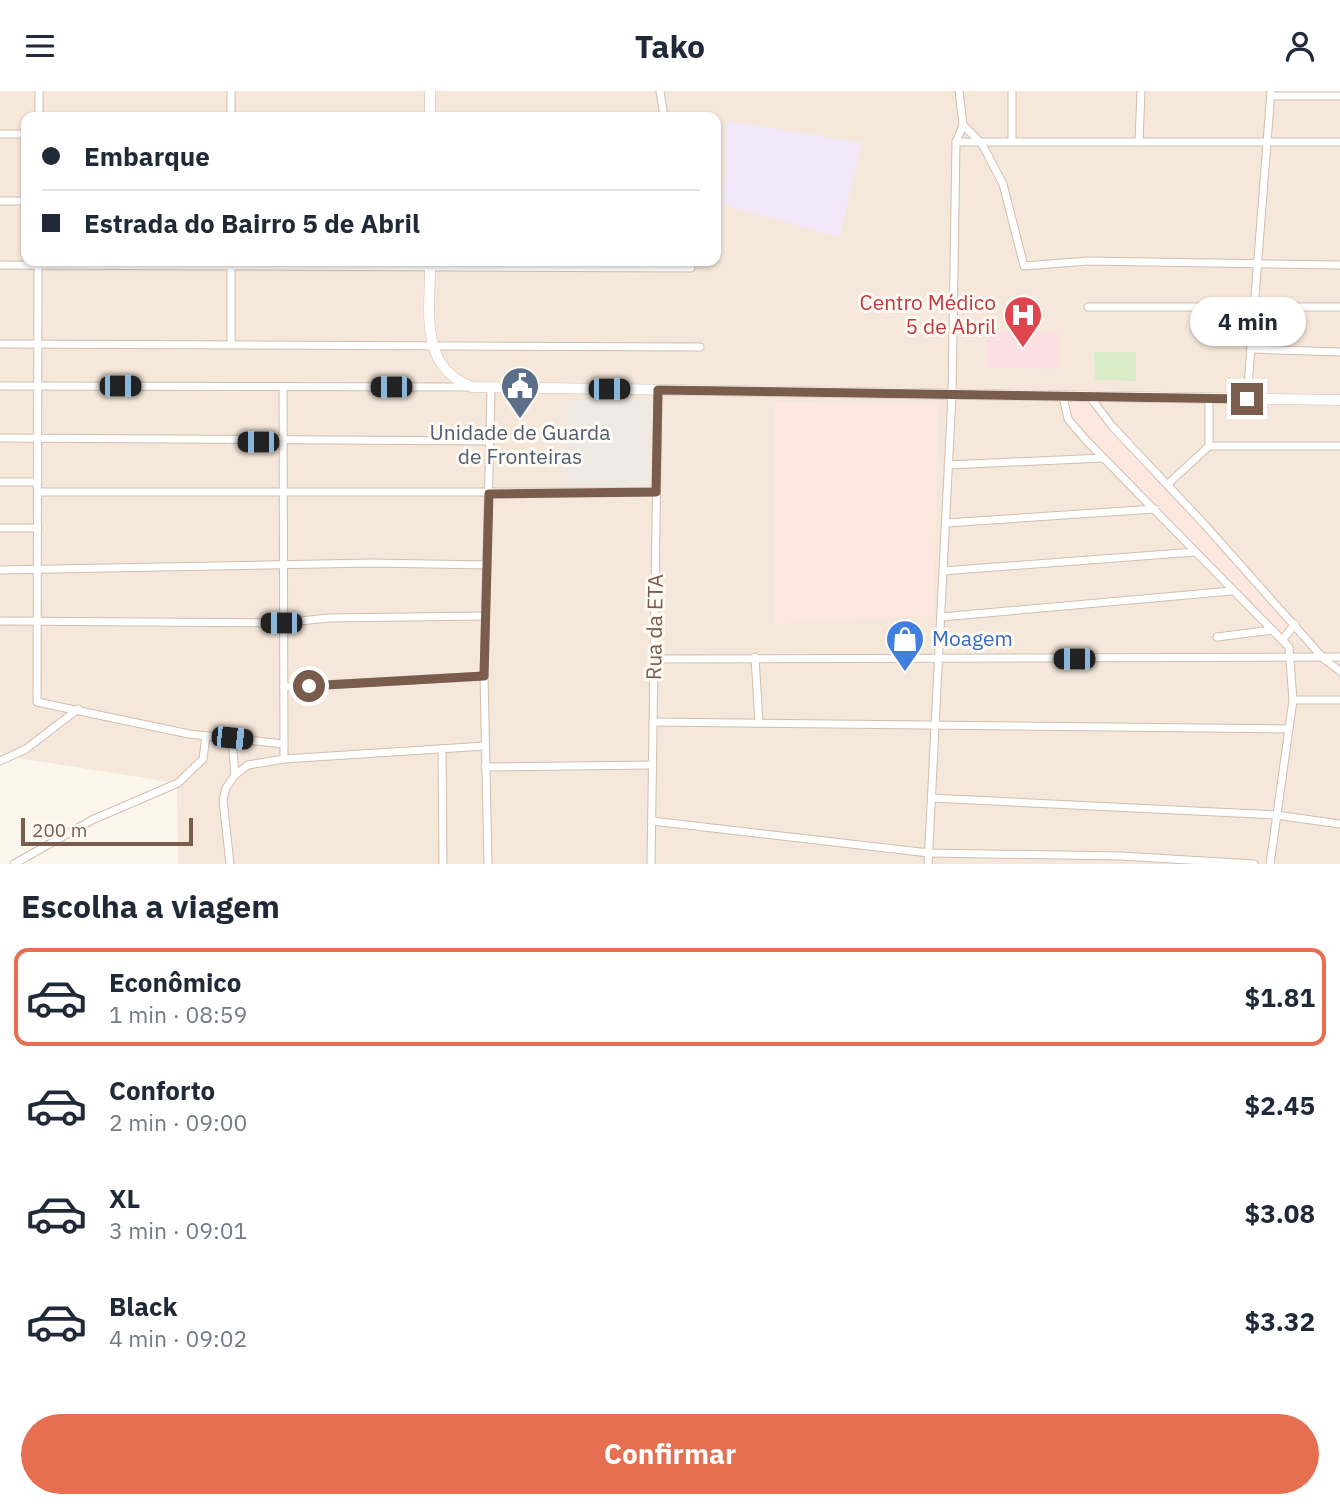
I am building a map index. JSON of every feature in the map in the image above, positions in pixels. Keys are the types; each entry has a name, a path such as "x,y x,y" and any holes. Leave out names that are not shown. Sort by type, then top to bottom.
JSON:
{"street":[{"path":"39,91 39,112"},
{"path":"231,91 231,112"},
{"path":"430,91 430,112"},
{"path":"660,91 663,112"},
{"path":"928,864 952,395 956,142 963,125 959,91"},
{"path":"1012,91 1012,142"},
{"path":"1139,142 1141,91"},
{"path":"1247,399 1271,93 1340,96"},
{"path":"963,125 982,144 1003,184 1024,266 1088,261 1340,265"},
{"path":"0,134 21,134"},
{"path":"956,142 1340,142"},
{"path":"0,201 21,201"},
{"path":"0,265 21,264"},
{"path":"38,266 37,702 206,736 284,744"},
{"path":"231,266 231,344"},
{"path":"430,266 431,344 441,365 460,383 472,387"},
{"path":"517,266 691,268"},
{"path":"1088,307 1340,307"},
{"path":"0,344 699,347"},
{"path":"1251,349 1340,352"},
{"path":"0,386 472,387 1340,400"},
{"path":"283,387 281,623 284,759"},
{"path":"488,864 484,676 491,389"},
{"name":"Rua da ETA","path":"651,864 658,390"},
{"path":"1063,397 1068,419 1102,458 1289,647 1293,700 1270,864"},
{"path":"1090,397 1111,426 1168,484 1324,659 1340,671"},
{"path":"1209,399 1209,446"},
{"path":"0,438 284,442 490,441"},
{"path":"1168,484 1209,446 1340,446"},
{"path":"948,465 1102,458"},
{"path":"0,482 38,482"},
{"path":"38,492 656,492"},
{"path":"946,523 1155,509"},
{"path":"0,528 37,528"},
{"path":"943,571 1195,552"},
{"path":"0,570 282,565 487,565"},
{"path":"941,617 1232,591"},
{"path":"0,621 281,623 329,618 485,616"},
{"path":"1283,639 1295,624"},
{"path":"1217,637 1273,630"},
{"path":"755,657 759,723"},
{"path":"654,659 1340,657"},
{"path":"284,687 484,676"},
{"path":"1293,700 1340,700"},
{"path":"0,761 26,749 78,709"},
{"path":"653,722 1289,729"},
{"path":"14,864 92,820 184,779 203,759 206,736"},
{"path":"232,738 235,775"},
{"path":"230,864 223,800 226,788 235,775 253,763 485,746"},
{"path":"442,749 443,864"},
{"path":"485,767 653,765"},
{"path":"932,797 1276,815 1340,824"},
{"path":"652,821 929,853 1121,856 1254,864"}],"shaded area":[{"path":"0,91 1340,91 1340,864 178,864 177,783 11,757 0,751"},
{"path":"727,121 862,143 839,237 724,205"},
{"name":"Centro Médico 5 de Abril","path":"987,330 1060,332 1059,369 986,367"},
{"path":"1063,396 1090,397 1295,624 1283,639 1068,419"},
{"path":"569,399 652,399 649,489 564,487"},
{"path":"775,402 938,403 934,615 775,624"}],"green space":[{"path":"1094,352 1136,352 1136,381 1095,380"}],"place":[{"name":"Centro Médico 5 de Abril","path":"1023,349"},
{"name":"Unidade de Guarda de Fronteiras","path":"520,420"},
{"name":"Moagem","path":"905,673"}],"route":[{"path":"309,686 484,676 489,494 656,492 658,390 1247,399"}]}
